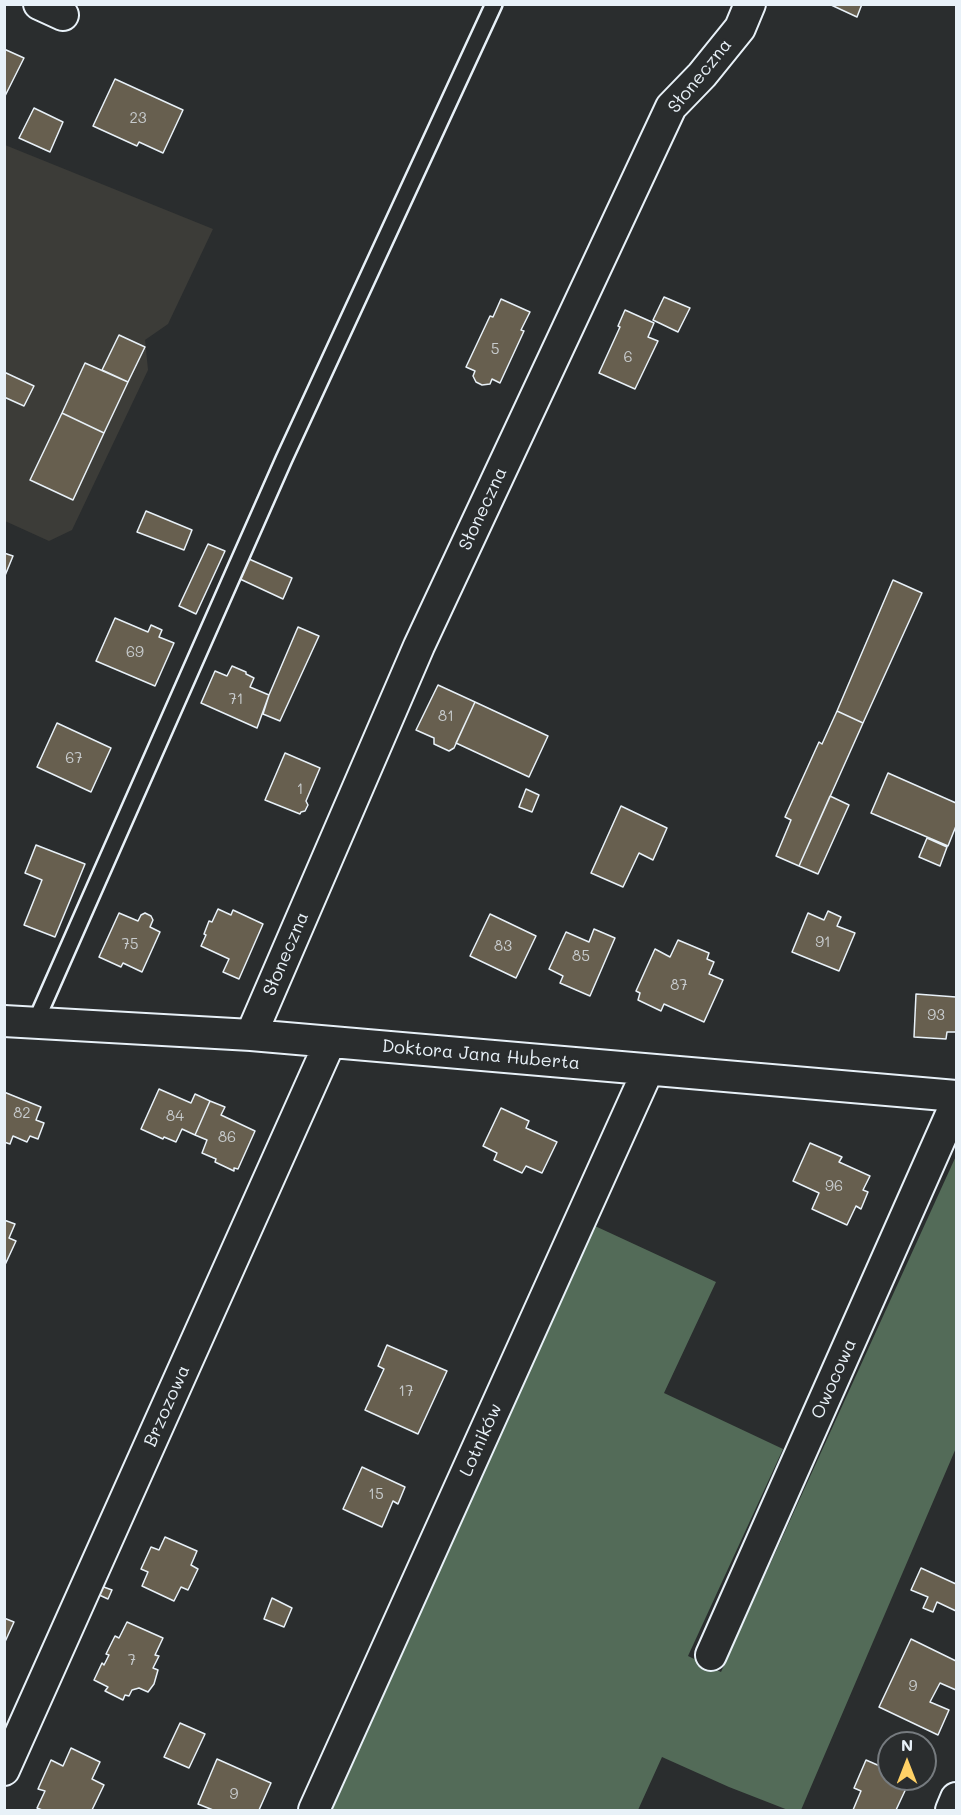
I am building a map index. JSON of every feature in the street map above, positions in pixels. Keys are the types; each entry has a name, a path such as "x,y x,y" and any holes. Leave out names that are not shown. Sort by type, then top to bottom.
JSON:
{"street":[{"name":"Słoneczna","path":"251,1035 419,646 671,107 702,75 734,36 750,4"},
{"name":"Doktora Jana Huberta","path":"4,1022 251,1035 957,1096"},
{"name":"Brzozowa","path":"4,1770 330,1042"},
{"name":"Lotników","path":"314,1810 648,1070"},
{"name":"Owocowa","path":"711,1655 957,1102"},
{"path":"951,1810 957,1798"}],"lane":[{"path":"35,1023 284,459 494,4"}],"shaded area":[{"path":"5,145 213,229 168,324 145,340 148,370 72,530 49,541 5,521"}],"green space":[{"path":"956,1156 956,1448 801,1810 788,1810 662,1757 638,1810 331,1810 595,1226 716,1282 664,1393 783,1449 688,1656 721,1672"}],"building":[{"path":"829,4 862,4 857,17"},
{"path":"4,49 24,58 4,98"},
{"path":"115,79 183,110 163,153 139,142 137,146 93,126"},
{"path":"34,108 63,122 50,152 19,138"},
{"path":"664,297 690,308 678,332 653,320"},
{"path":"501,299 530,312 521,330 524,331 500,383 492,379 490,384 482,385 476,382 473,376 475,371 466,367 490,316 493,317"},
{"path":"625,310 654,323 648,337 658,341 635,389 599,373 620,327 618,326"},
{"path":"119,335 145,347 128,382 102,370"},
{"path":"85,363 128,382 104,433 62,413"},
{"path":"4,372 34,386 24,406 4,397"},
{"path":"62,413 104,433 73,500 30,480"},
{"path":"146,511 192,530 184,550 137,532"},
{"path":"208,544 225,551 196,614 179,606"},
{"path":"4,553 13,556 4,578"},
{"path":"249,559 292,578 283,599 240,579"},
{"path":"893,580 922,593 863,723 837,711"},
{"path":"115,618 148,632 151,625 162,630 159,637 174,643 155,686 96,661"},
{"path":"298,627 319,636 280,721 263,714"},
{"path":"232,666 254,678 250,687 269,695 257,728 201,703 215,671 227,676"},
{"path":"438,685 475,702 454,748 449,751 434,744 434,738 416,730"},
{"path":"475,702 548,736 529,777 456,743"},
{"path":"837,711 863,723 799,866 776,856 791,820 785,817 819,742 822,744"},
{"path":"57,723 111,748 91,792 37,767"},
{"path":"285,753 320,768 306,801 308,805 300,814 265,800"},
{"path":"888,773 956,803 956,826 948,846 871,813"},
{"path":"526,789 539,795 532,812 519,807"},
{"path":"830,796 849,805 818,874 799,866"},
{"path":"621,806 667,828 653,860 639,853 623,887 591,873"},
{"path":"927,838 947,847 940,866 919,857"},
{"path":"36,845 85,864 55,937 24,925 42,880 25,873"},
{"path":"218,909 231,915 233,910 263,924 239,979 223,972 229,959 201,946 209,921 212,922"},
{"path":"828,911 841,917 837,926 855,933 839,971 792,952 808,913 824,920"},
{"path":"119,913 138,921 145,913 153,920 150,927 160,932 142,972 123,963 121,967 99,957"},
{"path":"490,914 536,936 516,978 470,956"},
{"path":"594,929 615,938 590,996 560,983 563,976 549,969 566,932 589,942"},
{"path":"678,940 709,953 707,959 714,962 709,974 723,980 704,1022 664,1004 661,1011 638,1000 640,993 636,991 655,949 670,957"},
{"path":"916,994 956,997 956,1032 947,1032 946,1039 914,1037"},
{"path":"159,1089 191,1103 195,1094 210,1101 195,1135 182,1129 176,1142 141,1129"},
{"path":"4,1092 41,1107 36,1120 44,1123 38,1139 30,1136 27,1142 13,1136 10,1144 4,1142"},
{"path":"210,1101 225,1107 221,1115 255,1131 238,1169 234,1168 234,1171 202,1153 207,1140 195,1135"},
{"path":"501,1108 529,1121 526,1128 557,1142 542,1173 526,1166 522,1173 494,1160 497,1153 483,1146"},
{"path":"810,1143 842,1157 839,1162 870,1176 863,1190 868,1192 861,1209 856,1206 847,1225 812,1209 819,1193 793,1181"},
{"path":"4,1220 15,1224 9,1238 16,1241 4,1267"},
{"path":"387,1345 447,1371 418,1434 365,1410 384,1369 378,1366"},
{"path":"362,1467 405,1487 398,1504 393,1501 382,1527 343,1509"},
{"path":"165,1537 197,1551 191,1565 198,1569 188,1590 181,1587 174,1601 142,1586 148,1572 141,1569 151,1547 159,1550"},
{"path":"921,1568 956,1584 956,1611 937,1602 933,1612 923,1608 928,1597 911,1590"},
{"path":"101,1586 112,1590 108,1599 97,1594"},
{"path":"272,1598 292,1608 284,1627 264,1619"},
{"path":"4,1618 14,1622 4,1644"},
{"path":"127,1622 163,1638 155,1655 159,1656 153,1668 158,1670 154,1684 148,1692 139,1688 132,1690 129,1696 125,1695 123,1700 105,1691 108,1687 94,1680 102,1663 104,1665 109,1655 106,1654 115,1636 119,1638"},
{"path":"911,1639 956,1661 956,1690 940,1683 930,1702 949,1710 938,1735 937,1731 930,1731 879,1707"},
{"path":"180,1723 205,1734 189,1768 164,1757"},
{"path":"71,1748 100,1762 92,1779 104,1785 92,1810 42,1810 37,1808 45,1791 38,1789 51,1760 63,1766"},
{"path":"217,1759 271,1783 259,1810 213,1810 198,1804"},
{"path":"866,1760 877,1765 877,1791 905,1791 896,1810 853,1810 861,1791 854,1788"}]}
